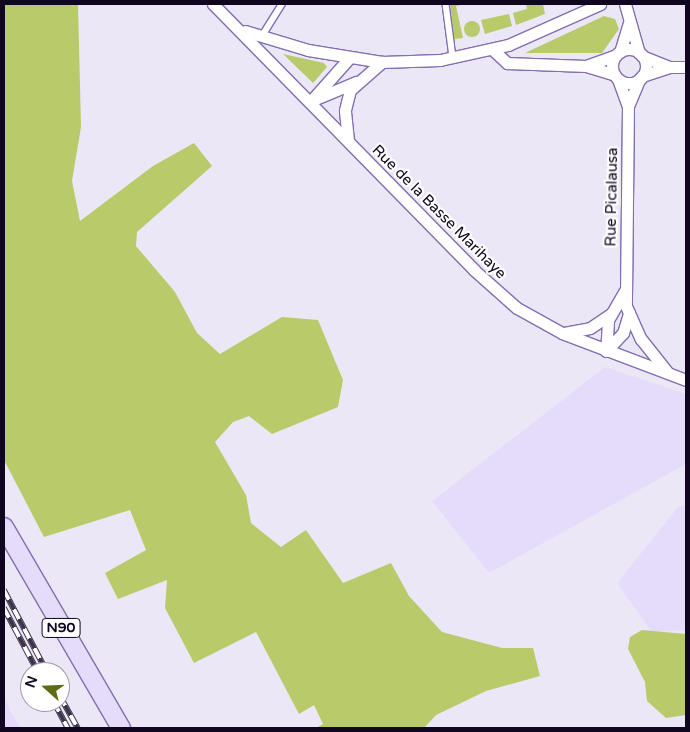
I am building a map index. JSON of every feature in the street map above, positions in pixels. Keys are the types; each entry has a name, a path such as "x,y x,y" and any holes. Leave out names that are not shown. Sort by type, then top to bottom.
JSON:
{"main road":[{"name":"N90","path":"4,527 121,728"}],"street":[{"name":"Rue de la Basse Marihaye","path":"213,4 244,31 348,140 500,294 562,333 686,380"},
{"path":"244,31 350,57 382,62 453,57 492,49 546,31 600,4"},
{"path":"624,4 645,67 641,77"},
{"path":"616,77 618,54 629,23"},
{"path":"492,49 507,63 586,66 628,83 669,66"},
{"path":"586,66 618,54 640,54 669,66 686,67"},
{"path":"311,101 350,57"},
{"path":"311,101 356,82 382,62"},
{"name":"Rue Picalausa","path":"606,351 623,333 628,313 626,288 628,106 616,77"},
{"name":"Rue Picalausa","path":"628,106 641,77"},
{"path":"348,140 345,110 356,82"},
{"name":"Rue Picalausa","path":"606,351 606,327 626,288"},
{"name":"Rue Picalausa","path":"562,333 590,328 612,313"},
{"name":"Rue Picalausa","path":"628,313 669,374"}],"lane":[{"path":"262,36 282,4"},
{"path":"446,4 453,57"}],"shaded area":[{"path":"605,367 686,394 686,464 489,573 432,501"},
{"path":"686,505 686,630 652,632 617,583 678,507"},
{"path":"4,696 11,712 21,728 4,728"}],"green space":[{"path":"4,4 78,4 81,127 72,181 80,221 153,166 194,143 212,166 137,232 136,246 175,292 197,333 220,354 282,317 318,320 343,380 338,407 272,434 249,416 233,422 215,442 246,495 251,523 281,547 306,530 343,583 391,563 409,596 442,632 502,648 533,648 540,676 486,691 436,715 424,728 316,728 323,724 314,705 299,714 256,632 194,663 165,608 167,580 118,599 105,573 146,550 130,510 44,537 4,460"},
{"path":"450,4 466,4 456,6 463,38 454,39"},
{"path":"526,4 543,4 545,14 516,25 513,13 527,9"},
{"path":"509,14 512,26 485,34 481,20"},
{"path":"604,16 615,19 619,29 602,53 525,53"},
{"path":"472,21 478,23 480,29 478,35 472,37 466,35 464,29 466,23"},
{"path":"283,54 324,63 327,67 313,83"},
{"path":"642,630 686,634 686,715 666,718 647,701 645,682 628,649 630,637"}],"railway":[{"path":"4,590 42,662"},
{"path":"4,608 33,662"},
{"path":"59,712 68,728"},
{"path":"69,712 78,728"}]}
